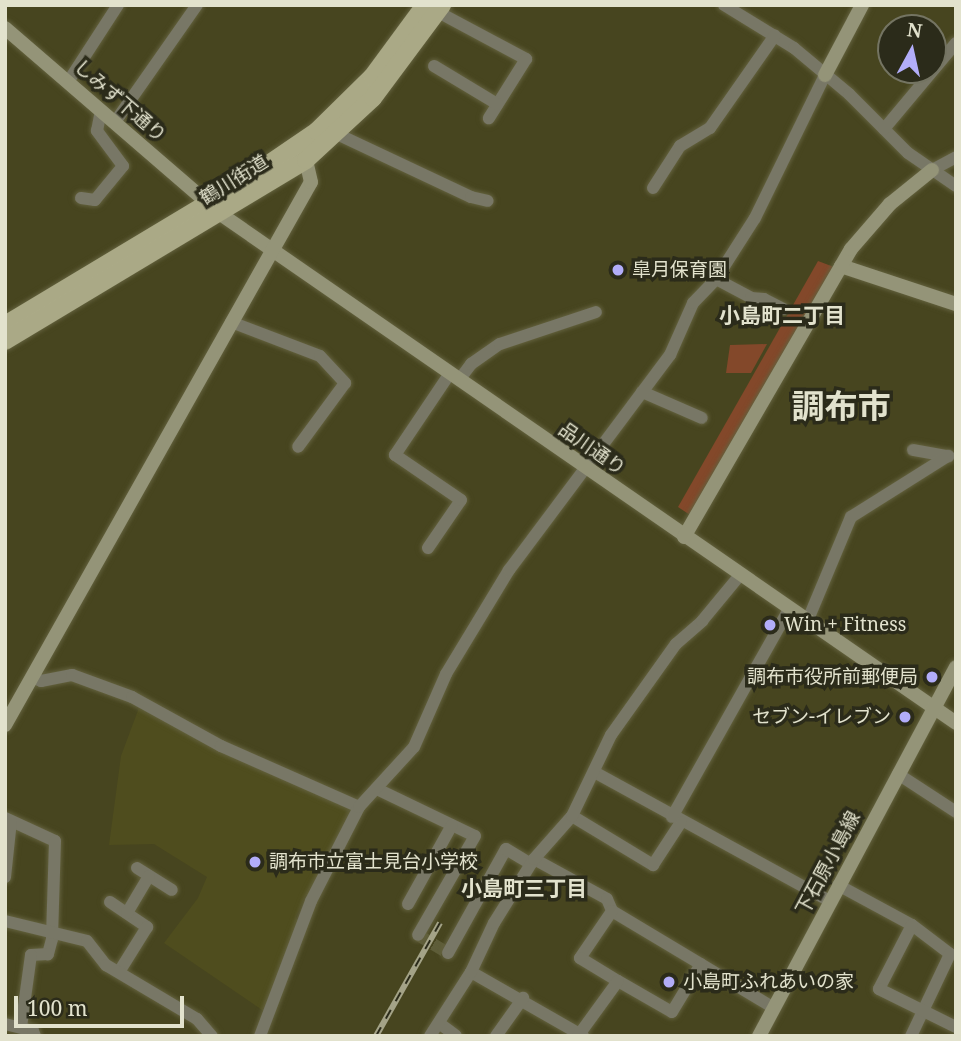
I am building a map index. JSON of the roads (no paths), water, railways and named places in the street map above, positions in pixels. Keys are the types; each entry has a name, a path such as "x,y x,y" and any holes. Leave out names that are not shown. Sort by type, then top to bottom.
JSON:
{"main road":[{"name":"鶴川街道","path":"5,325 214,208 306,160 337,134 390,79 435,8"},
{"name":"鶴川街道","path":"5,341 214,208 277,160 342,108 435,8"}],"street":[{"path":"68,82 118,5"},
{"path":"115,122 197,5"},
{"path":"724,5 775,35 825,75 932,170 956,186"},
{"path":"260,1036 311,901 359,807 379,790 426,728 446,674 509,570 670,355 693,303 716,279 755,218 862,5"},
{"path":"435,8 526,59 489,118"},
{"name":"しみず下通り","path":"5,28 214,208"},
{"path":"653,188 680,146 710,128 775,35"},
{"path":"884,129 956,43"},
{"path":"434,66 498,104"},
{"path":"81,198 95,200 122,166 96,131 101,110"},
{"path":"337,134 471,197 488,201"},
{"path":"684,537 841,266 890,204 932,170 956,157"},
{"path":"5,725 312,178 306,160"},
{"name":"品川通り","path":"214,208 933,710 956,723"},
{"path":"841,266 956,304"},
{"path":"716,279 751,299 764,299 784,309"},
{"path":"428,548 461,500 395,455 454,377 471,364 500,344 596,312"},
{"path":"231,322 320,356 345,383 298,447"},
{"path":"642,392 702,418"},
{"path":"913,450 952,456"},
{"path":"807,622 850,517 952,456"},
{"path":"430,1036 471,972 494,923 532,862 572,816 596,773 611,735 676,644 702,621 740,575"},
{"path":"572,816 653,865 789,610"},
{"name":"下石原小島線","path":"759,1036 956,667"},
{"path":"32,677 41,681 72,675 132,697 220,746 359,807"},
{"path":"596,773 676,820 830,901"},
{"path":"898,774 956,812"},
{"path":"379,790 475,836 418,935"},
{"path":"5,877 8,820 55,841 52,933 48,954 31,955 21,1027"},
{"path":"408,904 452,825"},
{"path":"448,953 506,849 607,899 612,911 774,1008"},
{"path":"137,868 172,890"},
{"path":"127,913 149,876"},
{"path":"838,885 912,925 953,955 911,1036"},
{"path":"110,902 147,927 119,972"},
{"path":"612,911 580,958 618,981 671,1012 701,964"},
{"path":"5,921 87,941 119,972 197,1019 212,1036"},
{"path":"912,925 879,989 922,1013 956,1027"},
{"path":"471,972 523,998 581,1035 618,981"},
{"path":"495,1036 523,998"},
{"path":"439,1023 456,1036"},
{"path":"5,1024 21,1027 35,1036"}],"tunnel":[{"path":"418,935 448,953"}],"railway":[{"path":"376,1036 440,923"}],"place":[{"name":"皐月保育園","path":"618,270"},
{"name":"Win + Fitness","path":"770,625"},
{"name":"調布市役所前郵便局","path":"932,677"},
{"name":"セブン-イレブン","path":"905,717"},
{"name":"調布市立富士見台小学校","path":"255,862"},
{"name":"小島町ふれあいの家","path":"669,982"}],"district":[{"name":"小島町二丁目","path":"782,315"},
{"name":"調布市","path":"841,406"},
{"name":"小島町三丁目","path":"524,888"}]}
